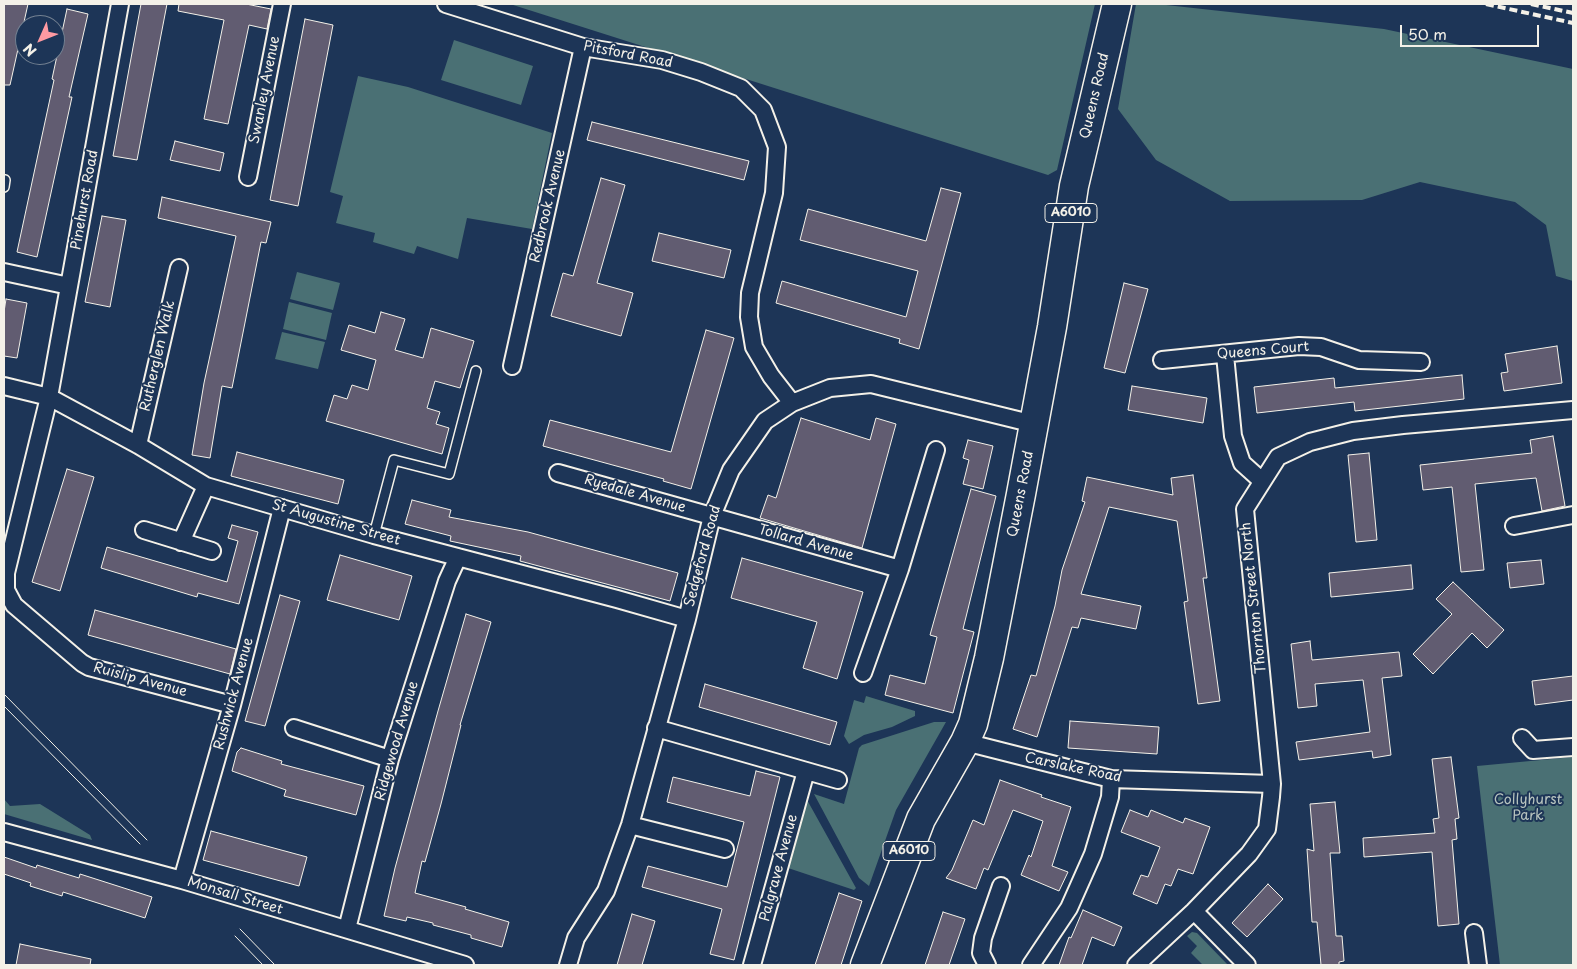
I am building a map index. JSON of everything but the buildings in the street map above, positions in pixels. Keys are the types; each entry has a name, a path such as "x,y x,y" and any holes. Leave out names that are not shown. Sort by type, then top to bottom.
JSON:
{"highway":[{"name":"Queens Road","path":"865,965 921,818 965,742 973,724 989,658 1034,424 1065,249 1074,186 1117,4"}],"street":[{"name":"Pinehurst Road","path":"49,397 120,4"},
{"name":"Swanley Avenue","path":"248,176 282,4"},
{"name":"Pitsford Road","path":"446,4 583,47 662,60 701,72 741,88 763,110 776,147 774,193 750,293 749,317 754,347 771,376 792,403"},
{"name":"Redbrook Avenue","path":"512,366 583,47"},
{"name":"Rutherglen Walk","path":"138,445 179,268"},
{"path":"4,272 69,286"},
{"name":"Queens Court","path":"1162,360 1299,346 1321,347 1360,360 1421,362"},
{"path":"1225,355 1233,436 1236,448 1242,463 1262,481"},
{"name":"Sedgeford Road","path":"568,965 576,938 606,891 630,825 712,516 730,470 765,421 792,403 830,388 871,384 1034,424"},
{"name":"St Augustine Street","path":"4,386 49,397 138,445 206,486 374,535 686,619"},
{"name":"Ruislip Avenue","path":"49,397 6,573 6,590 9,598 14,605 74,658 89,667 232,705"},
{"name":"Thornton Street North","path":"1136,965 1194,911 1249,854 1267,829 1272,784 1245,509 1278,457 1310,442 1353,430 1573,410"},
{"path":"863,673 900,570 936,450"},
{"name":"Ryedale Avenue","path":"558,473 712,516"},
{"path":"181,542 206,486"},
{"name":"Rushwick Avenue","path":"182,880 232,705 282,508"},
{"path":"1514,526 1573,515"},
{"name":"Tollard Avenue","path":"712,516 900,570"},
{"path":"144,530 212,551"},
{"name":"Ridgewood Avenue","path":"347,929 390,759 447,581 458,557"},
{"path":"294,728 390,759"},
{"path":"656,728 838,780"},
{"path":"1522,738 1533,750 1573,747"},
{"name":"Carslake Road","path":"965,742 1111,779 1272,784"},
{"name":"Palgrave Avenue","path":"752,965 806,772"},
{"path":"1031,965 1069,908 1090,861 1110,797 1111,779"},
{"path":"630,825 725,849"},
{"name":"Monsall Street","path":"4,832 182,880 465,965"},
{"path":"987,965 981,953 983,938 1001,886"},
{"path":"1194,911 1247,965"},
{"path":"1474,934 1478,965"}],"lane":[{"path":"374,535 394,460 449,474 476,371"}],"green space":[{"path":"510,4 1095,4 1057,170 1048,175"},
{"path":"1136,4 1157,4 1384,29 1573,69 1573,281 1556,276 1546,225 1515,202 1420,182 1362,200 1230,201 1156,160 1118,109"},
{"path":"454,40 533,66 521,105 441,80"},
{"path":"358,76 408,87 552,133 532,229 467,218 458,259 417,246 414,254 373,242 375,233 336,223 343,196 330,192"},
{"path":"297,272 340,283 333,310 290,299"},
{"path":"289,302 332,313 326,340 283,329"},
{"path":"282,332 325,342 318,369 275,359"},
{"path":"866,696 915,711 915,716 892,727 864,735 849,744 844,736 854,700 864,703"},
{"path":"934,722 946,722 896,810 869,886 859,878 814,794 844,804 859,748 862,745"},
{"name":"Collyhurst Park","path":"1573,757 1573,965 1500,965 1477,766"},
{"path":"806,798 856,888 854,890 788,868"},
{"path":"4,799 10,806 40,804 90,835 92,840 4,814"},
{"path":"1192,932 1197,933 1228,965 1203,965 1191,953 1197,946 1187,936"}],"tram line":[{"path":"4,694 147,840"},
{"path":"4,706 140,844"},
{"path":"240,929 275,965"},
{"path":"235,936 263,965"}],"railway":[{"path":"1486,4 1573,23"},
{"path":"1531,4 1573,13"}]}
